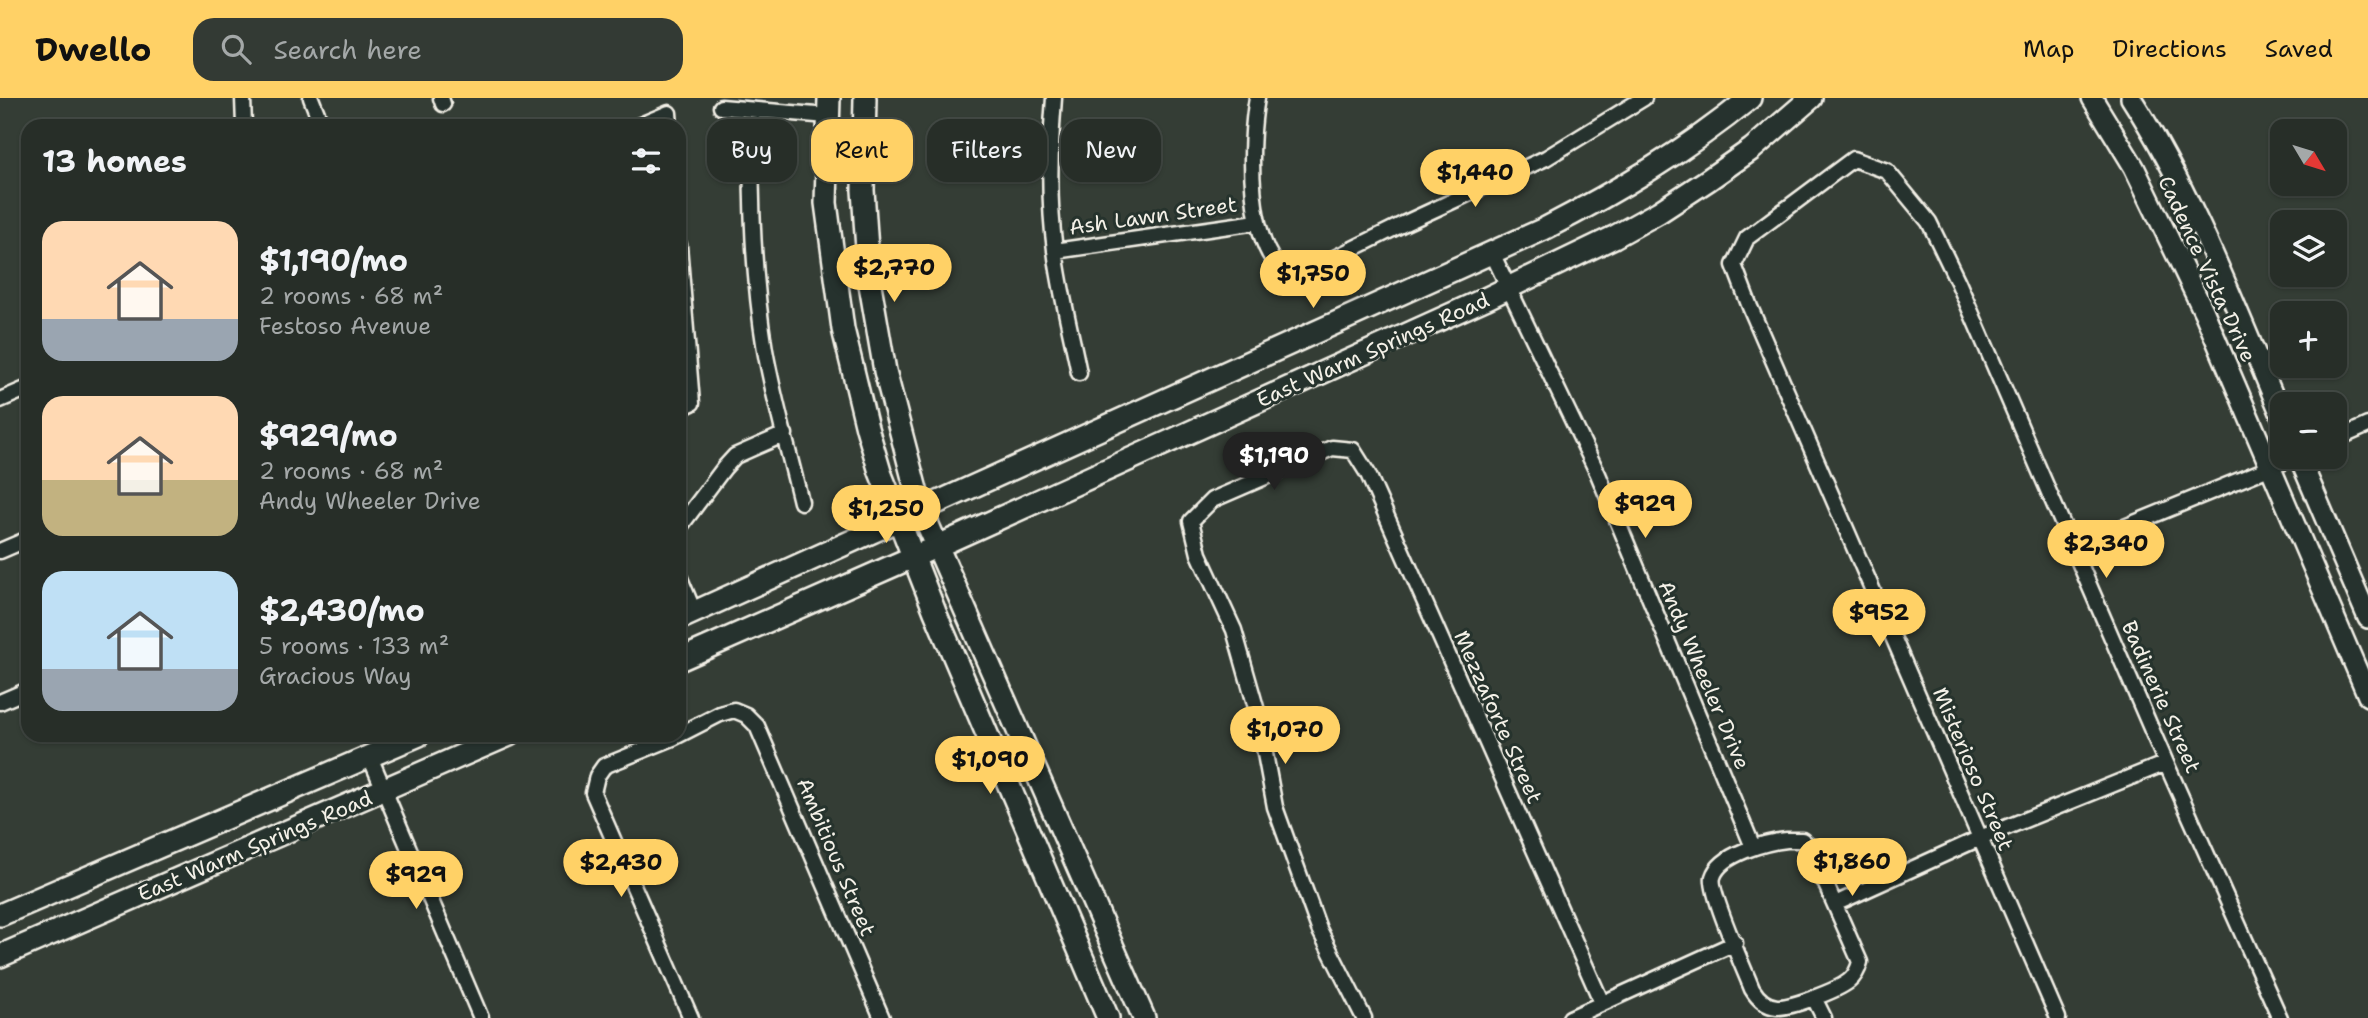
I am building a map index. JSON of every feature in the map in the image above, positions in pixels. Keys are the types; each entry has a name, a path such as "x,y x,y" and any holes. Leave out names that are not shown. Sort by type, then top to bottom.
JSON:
{"main road":[{"path":"865,98 863,190 869,279 888,383 921,509 1144,1018"},
{"name":"East Warm Springs Road","path":"686,615 1492,253 1594,203 1649,172 1712,130 1751,98"},
{"name":"East Warm Springs Road","path":"686,657 1510,288 1614,237 1659,212 1752,149 1811,98"},
{"path":"828,107 826,203 843,328 867,428 913,557 1108,1018"},
{"name":"East Warm Springs Road","path":"0,915 403,742"},
{"name":"East Warm Springs Road","path":"0,956 493,742"},
{"path":"75,883 88,918"}],"street":[{"path":"243,98 244,119"},
{"path":"311,98 319,119"},
{"path":"1054,98 1051,200 1055,251 1079,373"},
{"path":"1257,98 1253,167 1257,222 1274,261 1290,276 1304,273 1403,223 1546,158 1644,98"},
{"name":"Cadence Vista Drive","path":"2092,98 2134,167 2204,312 2270,468"},
{"name":"Cadence Vista Drive","path":"2131,98 2173,168 2204,231 2272,392"},
{"path":"721,107 752,110 828,107"},
{"path":"752,110 751,211 765,352 801,502"},
{"name":"Badinerie Street","path":"1734,265 1747,238 1853,159 1887,170 1929,222 1958,282 2166,763 2280,1018"},
{"name":"Ash Lawn Street","path":"1055,251 1257,222"},
{"name":"Andy Wheeler Drive","path":"1492,253 1598,474 1753,847"},
{"name":"Misterioso Street","path":"1734,265 2058,1018"},
{"path":"0,400 21,391"},
{"path":"2347,434 2368,425"},
{"path":"686,519 735,456 785,434"},
{"name":"Mezzaforte Street","path":"1364,1018 1319,929 1275,807 1257,711 1234,630 1199,554 1191,521 1212,500 1332,449 1353,450 1368,474 1602,1003"},
{"path":"2073,548 2270,468"},
{"name":"Cadence Vista Drive","path":"2270,469 2368,696"},
{"path":"2302,469 2368,618"},
{"path":"0,551 21,542"},
{"path":"0,702 21,693"},
{"name":"Ambitious Street","path":"686,731 734,710 746,715 757,726 882,1018"},
{"name":"Ambitious Street","path":"663,742 604,766 597,776 593,793 691,1018"},
{"path":"370,757 481,1018"},
{"path":"1835,904 1980,838 2166,763"},
{"path":"1802,840 1809,846 1835,904 1860,962 1858,971 1849,981 1814,998 1779,1007 1758,999 1752,989 1716,896 1713,878 1718,867 1753,847 1772,841 1802,840"},
{"path":"1570,1018 1735,943"},
{"path":"1814,998 1824,1018"}]}
